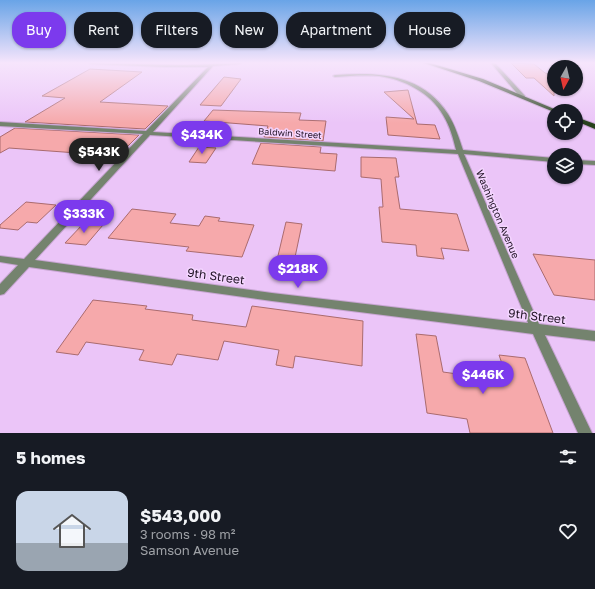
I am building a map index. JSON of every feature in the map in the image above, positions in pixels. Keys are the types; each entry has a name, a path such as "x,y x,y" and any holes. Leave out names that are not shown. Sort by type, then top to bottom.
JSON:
{"main road":[{"path":"489,83 547,107"},
{"path":"583,122 595,127"}],"street":[{"path":"0,291 195,83"},
{"name":"Washington Avenue","path":"403,83 427,93 438,104 450,122 460,152 536,329 585,433"},
{"path":"510,83 522,97"},
{"name":"Baldwin Street","path":"0,124 460,152 547,159"},
{"path":"583,162 595,163"},
{"name":"9th Street","path":"0,259 272,297 595,336"}],"building":[{"path":"65,83 126,83 100,102 168,106 145,129 25,122 65,98 42,96"},
{"path":"219,83 238,83 221,106 200,105"},
{"path":"540,83 547,83 547,90"},
{"path":"408,90 417,124 435,125 440,139 388,135 386,117 414,119 384,92"},
{"path":"213,110 301,113 299,120 326,121 323,141 264,137 268,126 204,121"},
{"path":"15,128 139,135 118,156 9,148 0,153 0,137"},
{"path":"261,143 321,147 320,153 337,154 335,171 252,164"},
{"path":"199,147 216,148 206,163 189,162"},
{"path":"361,157 396,158 399,177 395,177 400,209 457,214 469,251 441,248 444,259 417,256 416,245 382,242 379,207 383,207 381,179 361,177"},
{"path":"26,202 56,205 37,223 27,222 18,230 0,228 0,225"},
{"path":"132,209 176,214 170,223 199,226 205,216 220,218 218,221 254,225 242,257 186,251 189,247 108,238"},
{"path":"286,222 302,224 294,262 277,260"},
{"path":"84,223 103,225 86,245 65,243"},
{"path":"533,254 595,260 595,300 554,295"},
{"path":"93,300 147,306 145,309 193,315 192,320 246,327 252,306 363,321 362,366 295,356 293,368 276,365 279,350 224,341 218,360 177,354 172,365 139,360 144,350 86,342 78,355 56,352"},
{"path":"416,334 436,336 443,372 508,381 499,355 525,358 553,433 470,433 467,419 427,413"}]}
